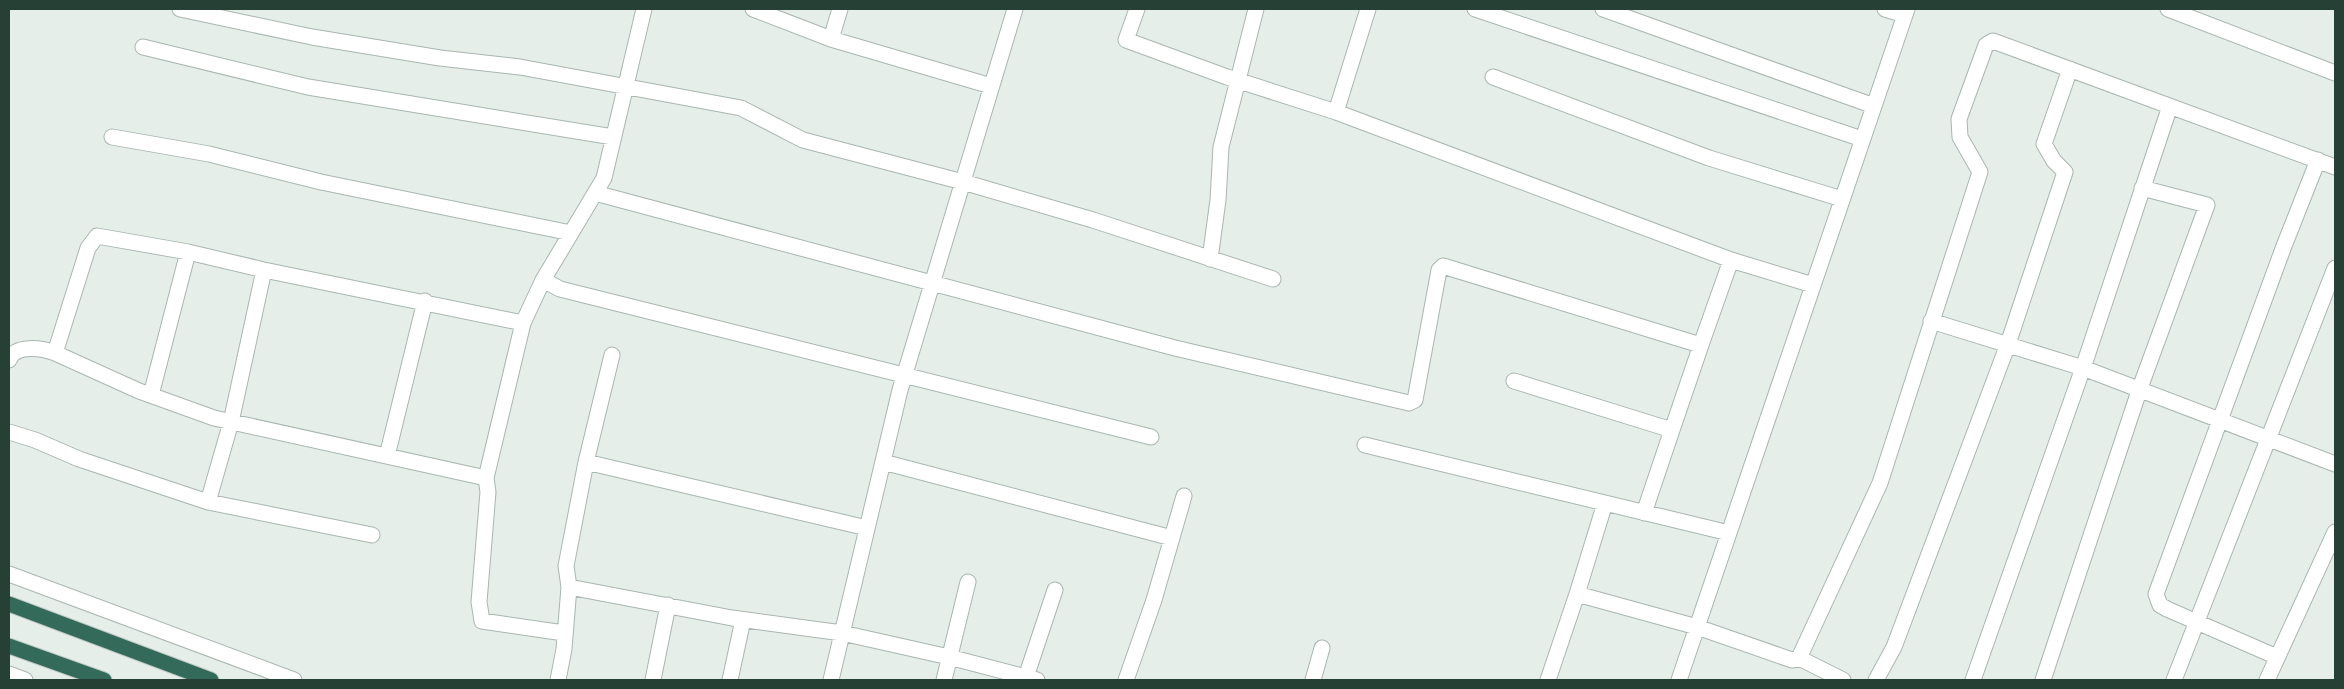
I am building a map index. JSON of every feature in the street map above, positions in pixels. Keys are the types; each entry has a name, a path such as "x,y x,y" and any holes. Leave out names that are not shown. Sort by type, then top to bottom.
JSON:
{"highway":[{"path":"9,604 211,680"},
{"path":"9,646 104,680"}],"street":[{"path":"180,9 312,37 440,58 520,67 741,108 803,140 963,182 1094,220 1273,279"},
{"path":"564,633 482,621 479,602 488,492 486,478 523,322 543,280 604,178 624,86 644,9"},
{"path":"753,9 773,12 831,39 992,86"},
{"path":"831,39 840,9"},
{"path":"831,680 904,374 1015,9"},
{"path":"1137,9 1126,40 1237,80 1336,112 1731,260 1812,285"},
{"path":"1210,259 1218,200 1221,146 1256,9"},
{"path":"1336,112 1368,9"},
{"path":"1476,9 1862,140"},
{"path":"1603,9 1874,106"},
{"path":"1679,680 1906,12 1885,9"},
{"path":"2168,9 2335,73"},
{"path":"1799,658 1880,483 1980,172 1960,136 1959,119 1986,45 1993,41 2335,166"},
{"path":"142,48 308,87 613,137"},
{"path":"1876,680 1894,647 2008,344 2065,172 2054,161 2044,144 2070,69"},
{"path":"1493,77 1709,158 1842,199"},
{"path":"1973,680 2083,368 2170,106"},
{"path":"112,137 209,154 321,182 572,233"},
{"path":"2278,657 2160,605 2156,594 2284,246 2318,160"},
{"path":"2044,680 2140,388 2208,205 2142,188"},
{"path":"595,193 1175,348 1409,403 1415,400 1439,270 1443,266 1697,344 1702,342"},
{"path":"55,352 88,248 97,236 188,252 264,270 523,322"},
{"path":"151,396 188,252"},
{"path":"1644,513 1731,260"},
{"path":"2174,680 2335,268"},
{"path":"208,502 231,422 264,270"},
{"path":"543,280 560,289 1150,437"},
{"path":"387,456 425,301"},
{"path":"1932,320 2140,388 2335,464"},
{"path":"9,360 11,355 19,350 42,348 55,352 151,396 231,422 486,478"},
{"path":"558,680 569,587 566,566 586,462 612,355"},
{"path":"1514,381 1672,430"},
{"path":"9,432 35,440 79,459 208,502 372,535"},
{"path":"1365,445 1729,533"},
{"path":"586,462 867,528"},
{"path":"883,462 1172,538"},
{"path":"1126,680 1154,600 1184,496"},
{"path":"1548,680 1578,594 1605,503"},
{"path":"2267,680 2332,548 2335,532"},
{"path":"9,574 294,680"},
{"path":"944,680 968,582"},
{"path":"569,587 743,620 842,634 949,657 1029,679 1055,590"},
{"path":"1578,594 1697,627 1792,660 1799,658 1844,680"},
{"path":"653,680 668,605"},
{"path":"730,680 743,620"},
{"path":"1314,680 1322,648"},
{"path":"9,674 25,680"}]}
